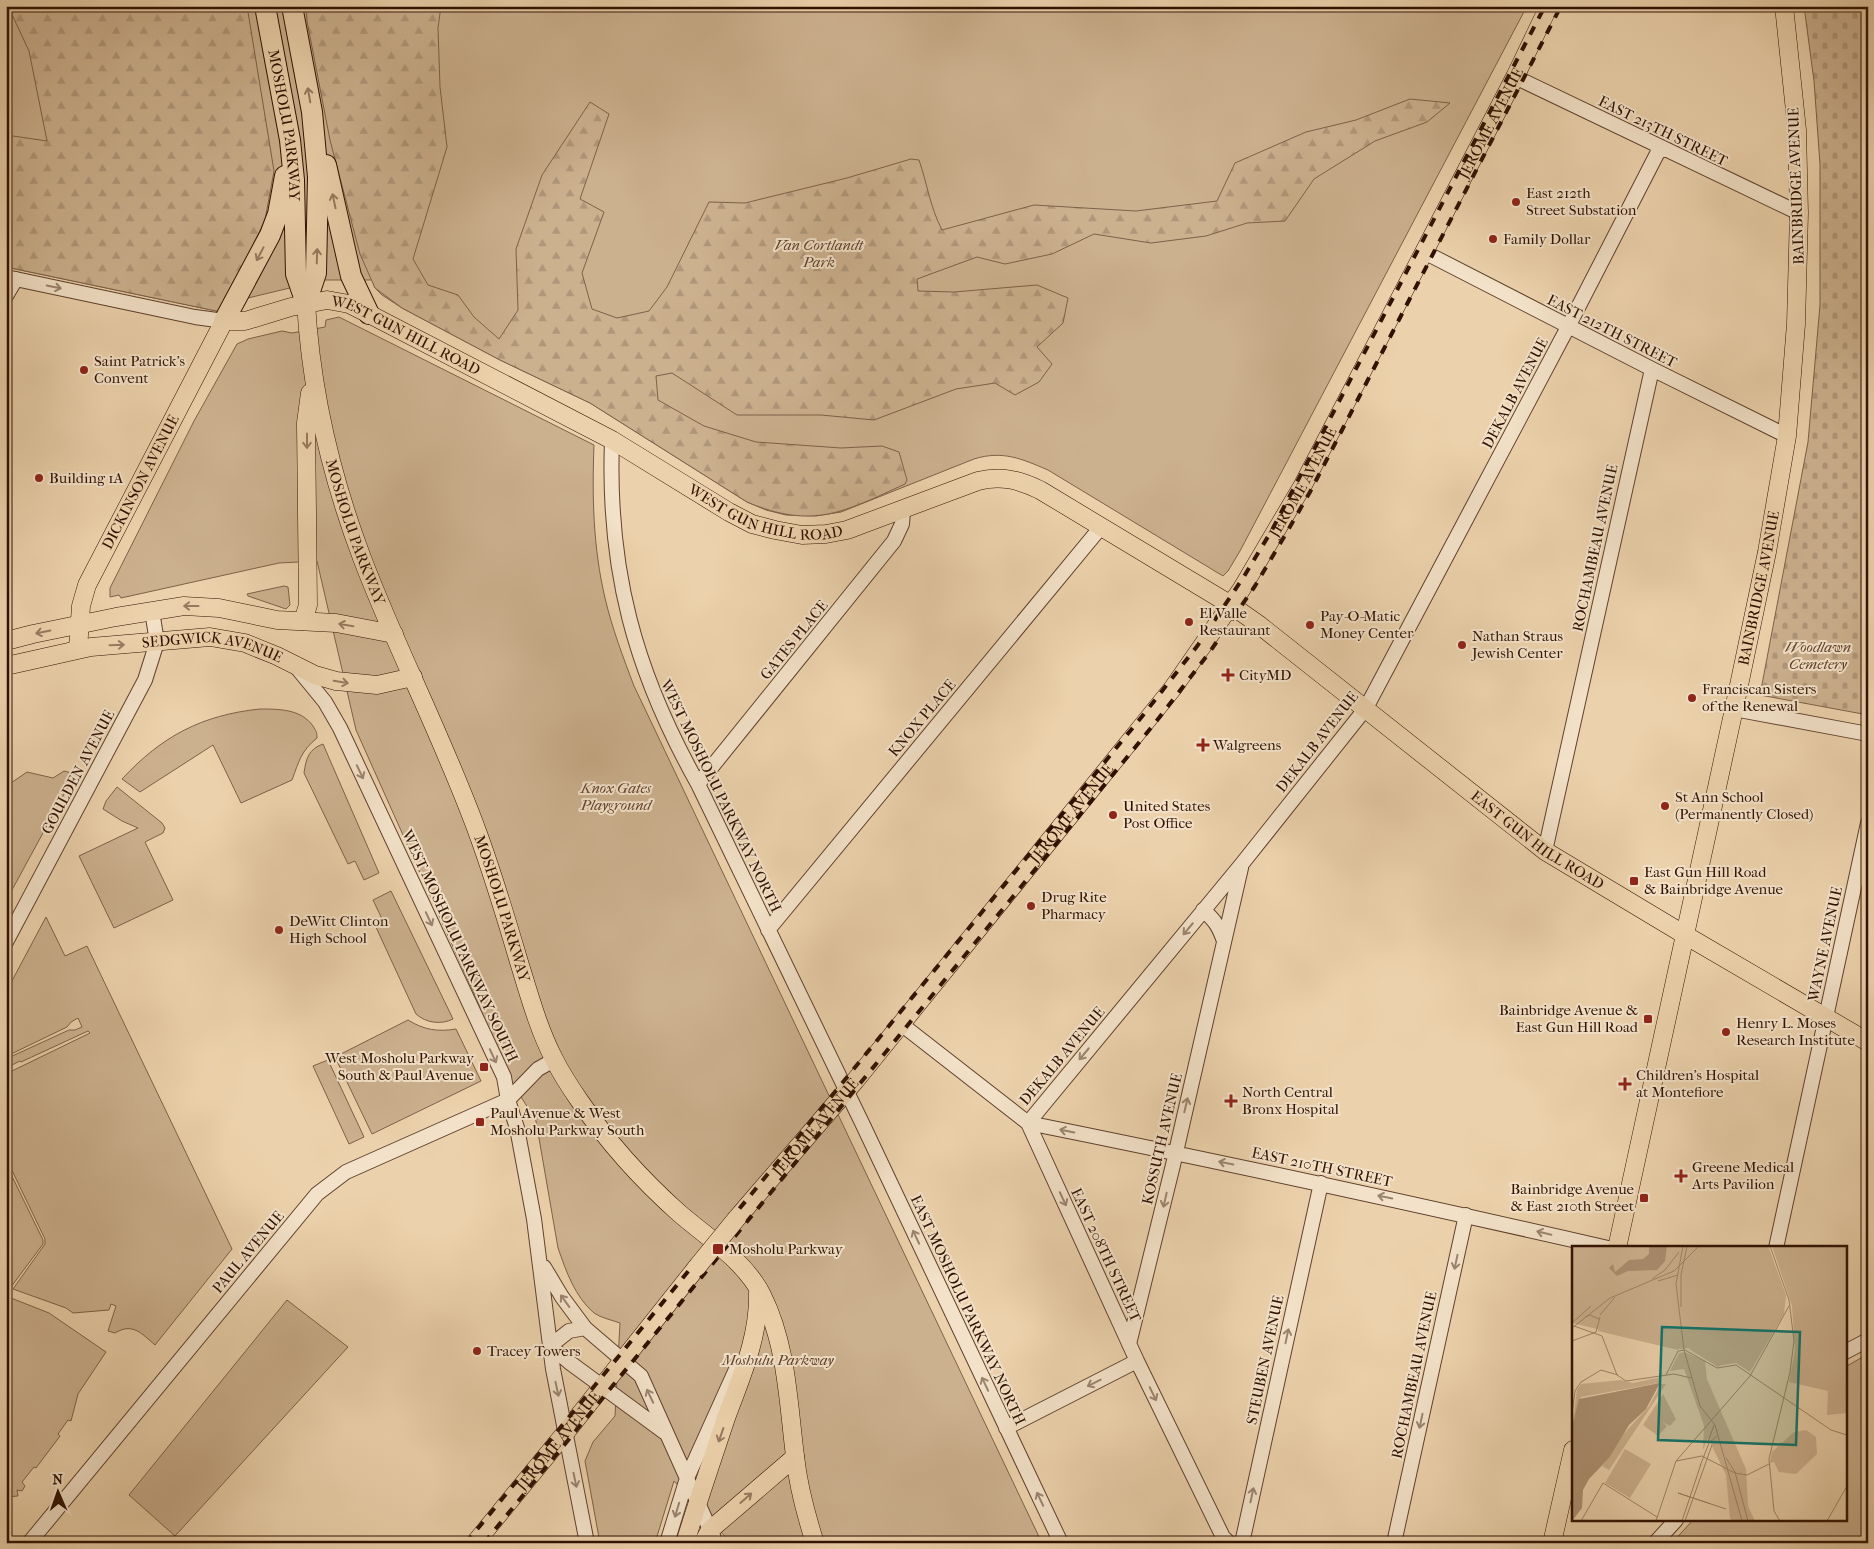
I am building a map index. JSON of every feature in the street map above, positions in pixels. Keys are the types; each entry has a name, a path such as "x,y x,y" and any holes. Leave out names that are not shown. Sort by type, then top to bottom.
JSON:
{"highway":[{"name":"MOSHOLU PARKWAY","path":"264,6 290,140 294,180 296,274 306,304"},
{"name":"MOSHOLU PARKWAY","path":"292,6 315,135 319,200 316,273 306,304"},
{"path":"315,135 327,168 351,276 369,314"},
{"path":"224,321 274,224 281,202 290,140"}],"main road":[{"name":"JEROME AVENUE","path":"475,1543 603,1387 737,1218 901,1024 1173,688 1231,605 1303,485 1549,6"},
{"name":"BAINBRIDGE AVENUE","path":"1617,1246 1767,552 1787,436 1797,315 1799,213 1797,130 1784,6"},
{"name":"WEST GUN HILL ROAD","path":"224,321 245,321 321,300 349,304 612,440 729,512 763,528 788,533 826,534 857,527 903,511 978,481 992,478 1018,481 1040,490 1231,605"},
{"name":"MOSHOLU PARKWAY","path":"306,304 312,375 324,432 353,531 370,579 468,806 491,869 533,1006 554,1060 580,1100 629,1162 661,1196 741,1266 758,1287 769,1310 778,1339 785,1374 795,1458 802,1497 815,1543"},
{"name":"DICKINSON AVENUE","path":"78,649 82,600 87,584 224,321"},
{"path":"303,621 308,605 306,423 312,375"},
{"name":"EAST GUN HILL ROAD","path":"1231,605 1270,633 1545,850 1685,936 1868,1042"},
{"path":"6,642 152,611 197,606 230,610 277,620 336,623 394,634"},
{"name":"SEDGWICK AVENUE","path":"6,666 78,649 210,637 232,640 267,652 325,678 358,684 386,684 413,677"},
{"path":"685,1543 754,1339 758,1316 758,1287"},
{"path":"1552,1543 1572,1454"},
{"path":"710,1539 795,1458"}],"street":[{"name":"EAST 213TH STREET","path":"1514,77 1799,213"},
{"name":"DEKALB AVENUE","path":"1028,1123 1241,865 1366,708 1568,327 1660,148"},
{"name":"EAST 212TH STREET","path":"1424,252 1568,327 1787,436"},
{"path":"6,296 11,278 195,317 224,321"},
{"name":"ROCHAMBEAU AVENUE","path":"1545,850 1652,369"},
{"name":"WEST MOSHOLU PARKWAY NORTH","path":"612,440 612,515 622,590 631,630 645,672 660,712 698,784 845,1092"},
{"name":"GATES PLACE","path":"698,784 894,541 902,524 903,511"},
{"name":"KNOX PLACE","path":"768,930 1101,527"},
{"name":"GOULDEN AVENUE","path":"6,942 141,688 151,664 157,642 152,611"},
{"name":"WEST MOSHOLU PARKWAY SOUTH","path":"295,665 325,702 346,742 504,1077 508,1100 517,1128 541,1262 553,1369 587,1543"},
{"path":"1734,709 1868,734"},
{"name":"WAYNE AVENUE","path":"1776,1246 1868,823"},
{"name":"KOSSUTH AVENUE","path":"1129,1344 1136,1324 1241,865"},
{"path":"1204,910 1215,920 1220,928 1224,942"},
{"name":"EAST 208TH STREET","path":"901,1024 1028,1123 1137,1361 1223,1537 1229,1543"},
{"name":"PAUL AVENUE","path":"29,1543 317,1194 346,1172 508,1100 538,1070 554,1060"},
{"name":"EAST MOSHOLU PARKWAY NORTH","path":"845,1092 867,1134 1061,1543"},
{"name":"EAST 210TH STREET","path":"1028,1123 1176,1152 1599,1246"},
{"name":"STEUBEN AVENUE","path":"1242,1543 1320,1183"},
{"name":"ROCHAMBEAU AVENUE","path":"1394,1543 1466,1215"},
{"name":"WEST MOSHOLU PARKWAY SOUTH","path":"541,1262 562,1297 585,1328 641,1376 670,1436 698,1502 710,1539"},
{"path":"585,1328 569,1331 550,1346 670,1436"},
{"path":"667,1543 687,1478 740,1361 754,1339"},
{"path":"1846,1351 1868,1340"},
{"path":"1006,1428 1137,1361"},
{"path":"1655,1543 1674,1522"}],"green space":[{"name":"Van Cortlandt Park","path":"6,6 1527,6 1240,551 1223,576 1048,470 1012,457 994,455 974,459 841,512 816,516 786,515 766,510 747,502 590,403 500,360 402,308 382,295 375,288 372,280 323,280 248,298 221,312 6,267"},
{"path":"8,6 247,6 274,171 265,220 221,312 6,267 6,135 47,141 29,51"},
{"path":"306,6 441,6 438,28 440,87 447,147 413,259 428,285 458,295 474,317 499,339 518,310 516,249 542,175 590,102 609,114 580,199 604,212 582,273 592,309 617,318 649,311 667,287 709,202 745,203 847,178 911,159 919,160 942,230 1034,205 1136,211 1217,201 1235,163 1306,132 1356,120 1410,99 1450,103 1427,122 1375,141 1314,179 1285,221 1247,223 1206,236 1151,243 1094,234 1052,254 1005,264 977,257 917,279 918,291 954,292 1037,285 1068,298 1063,323 1037,347 1052,364 1039,382 1015,395 995,383 956,389 874,420 821,415 737,415 672,373 656,376 658,400 704,426 756,442 841,448 882,446 899,452 907,480 905,484 864,503 828,514 810,516 791,515 747,502 590,403 500,360 402,308 375,288 360,254 330,140 307,21"},
{"name":"Woodlawn Cemetery","path":"1804,6 1868,6 1868,715 1760,695 1808,442 1820,305 1820,164 1814,81"},
{"name":"Moshulu Parkway","path":"339,317 594,445 594,522 601,579 611,620 634,686 1042,1543 731,1543 674,1481 655,1543 600,1543 585,1461 593,1442 615,1416 620,1323 603,1318 587,1307 576,1291 564,1266 558,1248 536,1121 505,1071 479,1016 480,1007 356,730 317,561 279,563 121,598 119,595 110,597 110,588 194,421 237,344 248,339 282,331 292,333 325,327 326,320"},
{"path":"284,586 288,587 290,605 286,609 248,596 247,594"},
{"path":"260,709 296,713 308,720 316,730 317,738 304,752 292,780 241,803 213,745 140,792 122,779 152,751 184,730 220,716"},
{"path":"323,744 379,873 364,880 355,861 348,864 304,773 311,751"},
{"path":"64,771 75,774 6,901 6,792 8,785 27,772 53,778"},
{"path":"117,787 162,823 165,828 163,833 145,842 173,900 114,928 79,856 138,828 103,809 106,801"},
{"path":"391,891 453,1019 444,1022 434,1022 416,1014 375,925 383,921 373,900"},
{"path":"46,917 65,956 87,946 232,1249 155,1345 141,1333 132,1329 121,1330 115,1333 108,1331 116,1306 111,1304 109,1310 73,1313 66,1308 13,1289 45,1244 45,1239 6,1158 6,992","holes":["78,1018 82,1027 69,1030 8,1058 7,1056 67,1027","88,1031 90,1033 10,1072 8,1067"]},
{"path":"408,1020 431,1029 456,1029 481,1081 372,1134 335,1057"},
{"path":"328,1060 364,1137 349,1144 313,1066"},
{"path":"6,1164 43,1240 43,1244 11,1287 6,1285"},
{"path":"6,1296 49,1313 106,1352 78,1394 71,1421 68,1420 58,1434 60,1436 36,1468 34,1467 22,1482 25,1486 22,1491 17,1490 18,1496 6,1497"},
{"path":"287,1300 348,1347 175,1536 129,1495"},
{"path":"1868,1354 1868,1543 1672,1543 1691,1522 1846,1522 1846,1366"}],"railway":[{"path":"466,1543 1144,714 1198,645 1243,578 1272,530 1545,6"},
{"path":"484,1543 1155,723 1209,653 1255,586 1310,492 1561,6"}],"place":[{"name":"East 212th Street Substation","path":"1516,202"},
{"name":"Family Dollar","path":"1493,239"},
{"name":"Saint Patrick's Convent","path":"84,370"},
{"name":"Building 1A","path":"39,478"},
{"name":"El Valle Restaurant","path":"1189,622"},
{"name":"Pay-O-Matic Money Center","path":"1310,625"},
{"name":"Nathan Straus Jewish Center","path":"1462,645"},
{"name":"CityMD","path":"1228,675"},
{"name":"Franciscan Sisters of the Renewal","path":"1692,698"},
{"name":"Walgreens","path":"1203,745"},
{"name":"St Ann School (Permanently Closed)","path":"1665,806"},
{"name":"United States Post Office","path":"1113,815"},
{"name":"East Gun Hill Road & Bainbridge Avenue","path":"1634,881"},
{"name":"Drug Rite Pharmacy","path":"1031,906"},
{"name":"DeWitt Clinton High School","path":"279,930"},
{"name":"Bainbridge Avenue & East Gun Hill Road","path":"1648,1019"},
{"name":"Henry L. Moses Research Institute","path":"1726,1032"},
{"name":"West Mosholu Parkway South & Paul Avenue","path":"484,1067"},
{"name":"Children's Hospital at Montefiore","path":"1625,1084"},
{"name":"North Central Bronx Hospital","path":"1231,1101"},
{"name":"Paul Avenue & West Mosholu Parkway South","path":"480,1122"},
{"name":"Greene Medical Arts Pavilion","path":"1681,1176"},
{"name":"Bainbridge Avenue & East 210th Street","path":"1644,1198"},
{"name":"Mosholu Parkway","path":"718,1249"},
{"name":"Tracey Towers","path":"477,1351"}],"park label":[{"name":"Knox Gates Playground","path":"616,796"}]}
